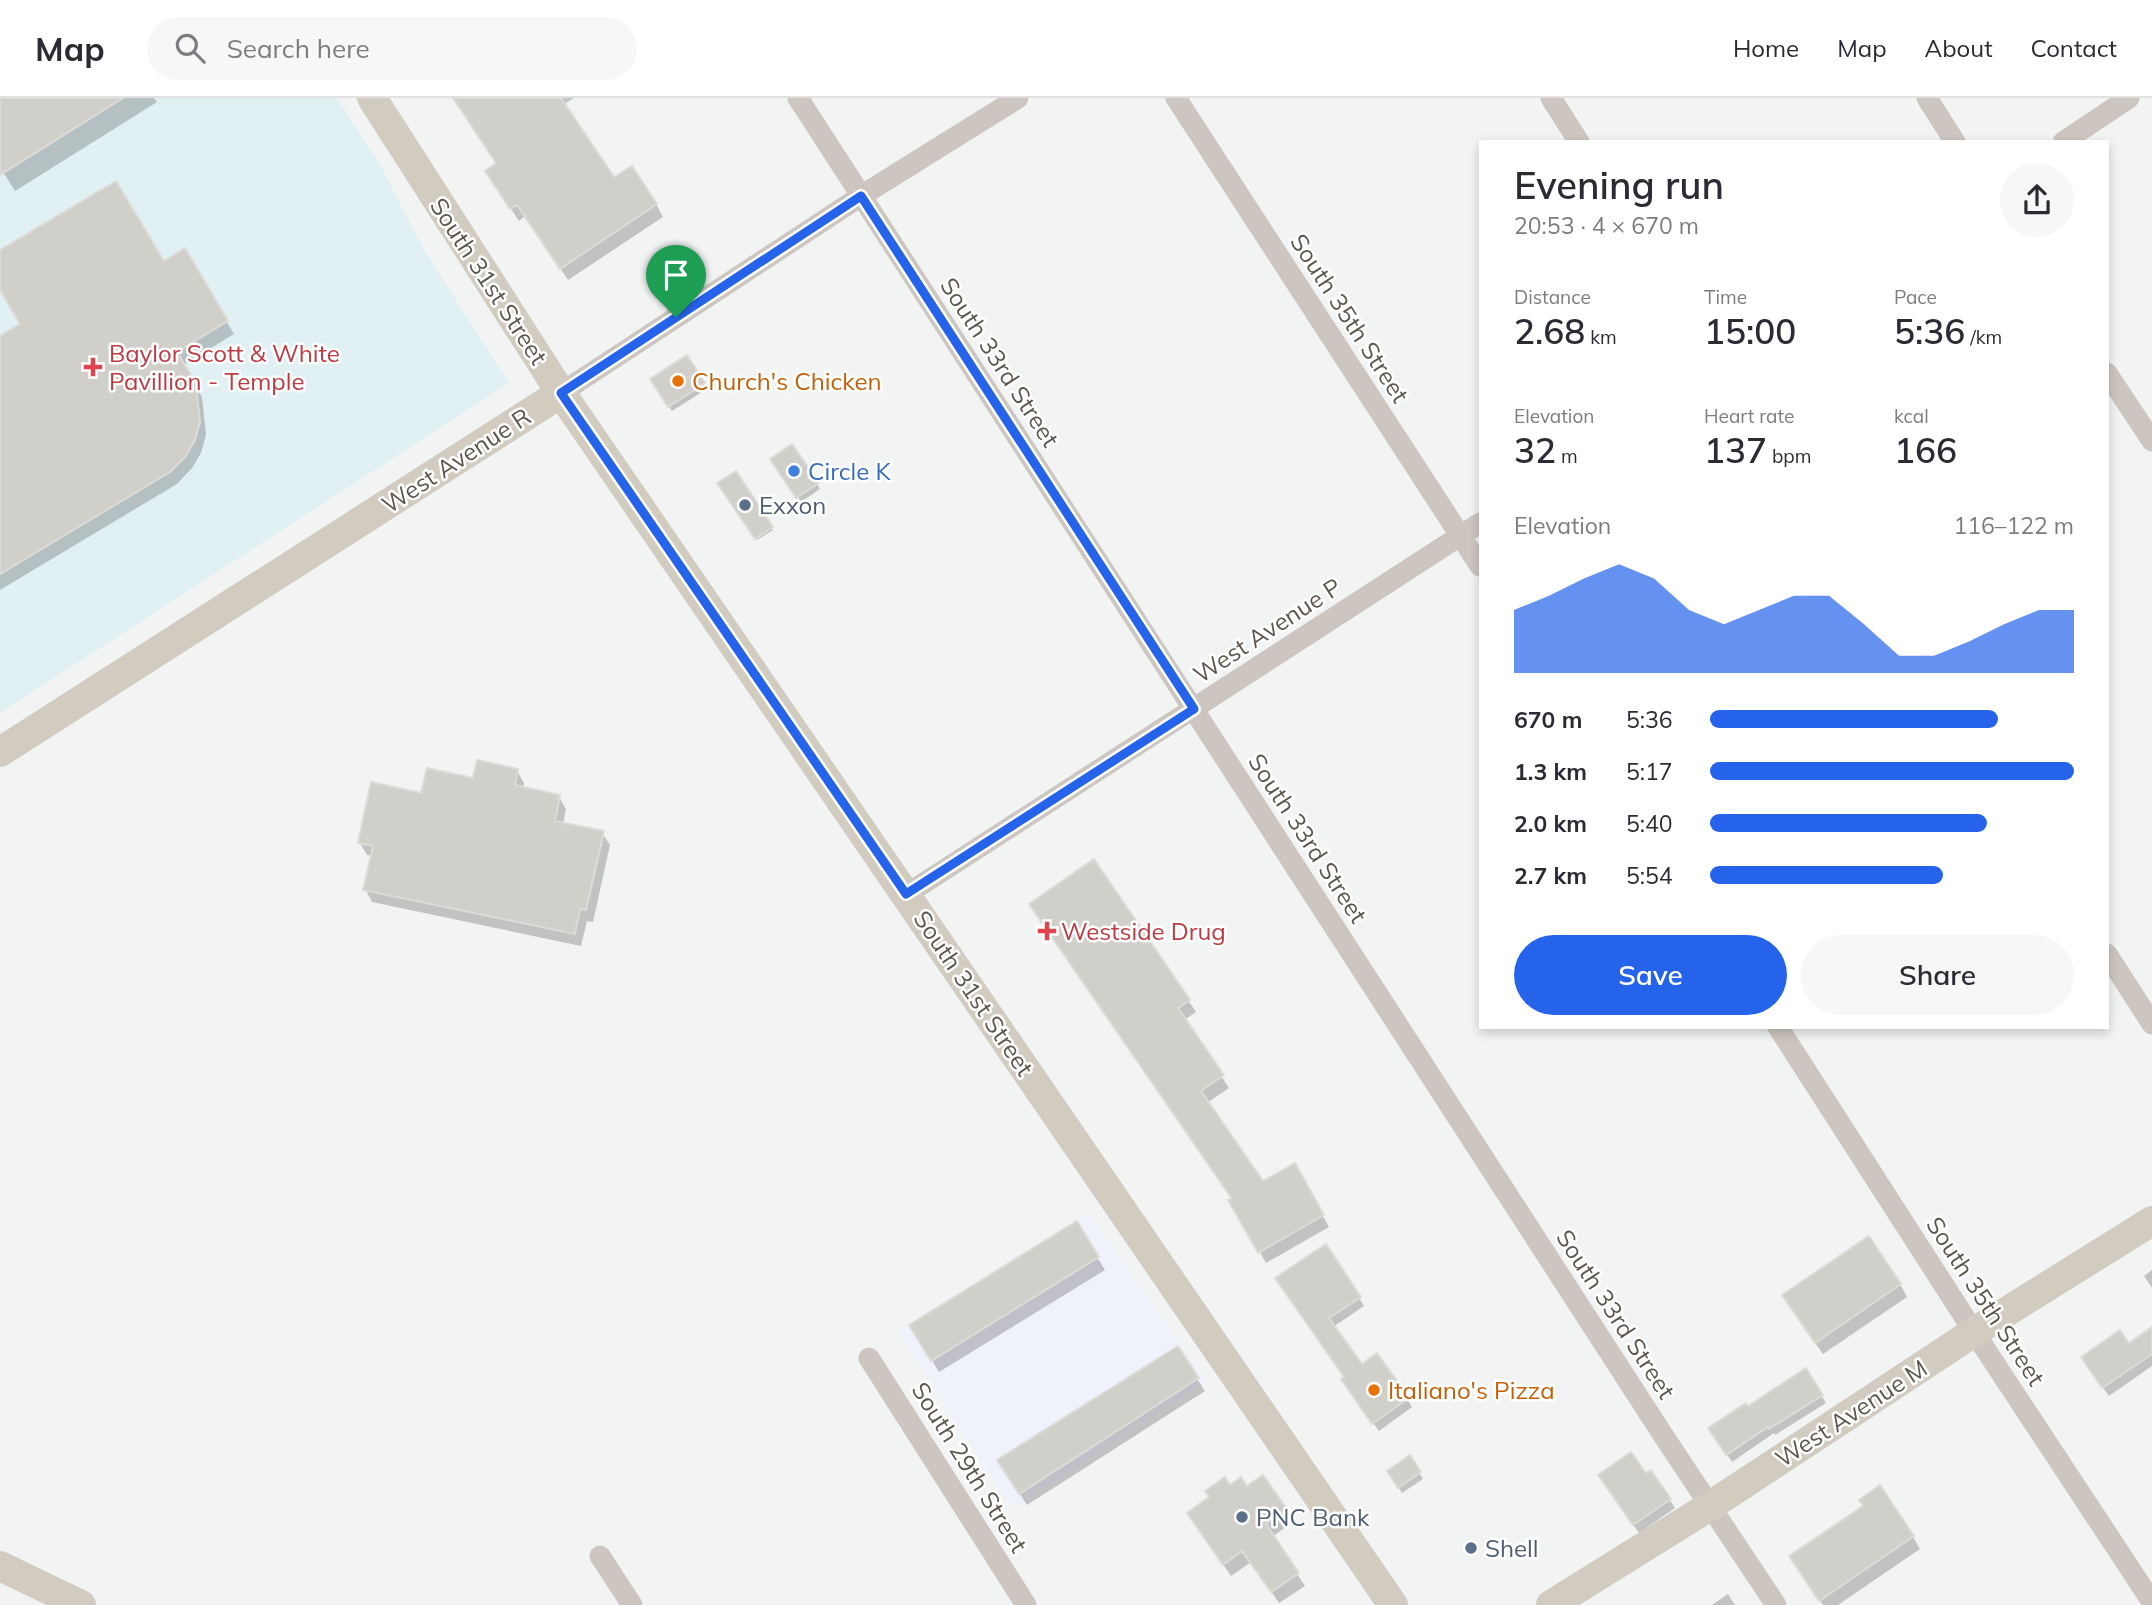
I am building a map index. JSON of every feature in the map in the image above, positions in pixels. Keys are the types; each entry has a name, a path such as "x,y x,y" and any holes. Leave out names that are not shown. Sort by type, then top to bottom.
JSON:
{"main road":[{"name":"South 31st Street","path":"372,98 561,393 1393,1605"},
{"name":"West Avenue R","path":"0,752 561,393"},
{"name":"West Avenue M","path":"1551,1605 1710,1506 1974,1332 2152,1221"},
{"path":"0,1566 81,1605"}],"street":[{"name":"South 33rd Street","path":"797,98 1776,1605"},
{"name":"West Avenue R","path":"561,393 861,196 1018,98"},
{"name":"South 35th Street","path":"1176,98 1479,564"},
{"path":"1551,98 1578,140"},
{"path":"1927,98 1954,140"},
{"path":"2066,140 2129,98"},
{"path":"2109,376 2152,441"},
{"name":"West Avenue P","path":"906,894 1479,524"},
{"path":"2109,957 2152,1024"},
{"name":"South 35th Street","path":"1779,1029 2148,1601"},
{"name":"South 29th Street","path":"869,1358 1026,1605"},
{"path":"600,1556 632,1605"}],"shaded area":[{"path":"0,98 337,98 383,170 424,250 509,383 0,713"},
{"path":"1088,1214 1206,1381 1012,1509 898,1332"}],"building":[{"path":"0,98 123,98 0,175"},
{"path":"453,98 561,98 614,177 632,166 657,204 560,269 517,205 510,209 485,171 496,163"},
{"name":"Baylor Scott & White Pavillion - Temple","path":"116,181 164,261 185,248 228,321 177,352 196,383 200,422 195,440 186,456 170,472 0,574 0,336 20,324 0,290 0,250"},
{"name":"Church's Chicken","path":"687,355 705,383 668,407 650,379"},
{"name":"Circle K","path":"792,444 819,483 796,498 770,459"},
{"name":"Exxon","path":"736,471 773,527 755,539 717,483"},
{"path":"477,760 518,769 515,785 560,795 555,821 604,831 586,910 580,909 575,934 363,890 373,846 358,843 371,782 421,793 427,768 473,778"},
{"path":"1094,859 1190,1000 1178,1008 1224,1075 1201,1091 1263,1181 1295,1163 1324,1215 1258,1253 1228,1200 1232,1199 1029,904"},
{"path":"1077,1221 1099,1257 931,1361 909,1325"},
{"path":"1869,1236 1901,1284 1815,1343 1782,1295"},
{"path":"1326,1244 1361,1297 1329,1318 1362,1364 1377,1353 1409,1398 1372,1424 1341,1379 1344,1377 1275,1278"},
{"path":"2152,1327 2152,1354 2102,1388 2081,1357 2120,1330 2129,1343"},
{"path":"1178,1346 1199,1378 1019,1494 997,1460"},
{"path":"1806,1368 1823,1395 1726,1455 1708,1428 1746,1403 1748,1406"},
{"path":"1631,1452 1646,1473 1651,1470 1671,1499 1633,1525 1598,1475"},
{"path":"1410,1455 1421,1472 1398,1488 1387,1471"},
{"path":"1263,1475 1287,1509 1266,1524 1299,1573 1271,1592 1242,1551 1223,1565 1187,1513 1209,1497 1205,1491 1225,1477 1230,1485 1241,1477 1247,1486"},
{"path":"1880,1485 1914,1536 1819,1601 1789,1556 1863,1506 1859,1500"}],"place":[{"name":"Baylor Scott & White Pavillion - Temple","path":"93,367"},
{"name":"Church's Chicken","path":"678,381"},
{"name":"Circle K","path":"794,471"},
{"name":"Exxon","path":"745,505"},
{"name":"Westside Drug","path":"1047,931"},
{"name":"Italiano's Pizza","path":"1374,1390"},
{"name":"PNC Bank","path":"1242,1517"},
{"name":"Shell","path":"1471,1548"}],"route":[{"path":"861,196 1194,709 906,894 561,393 676,317 861,196"}]}
